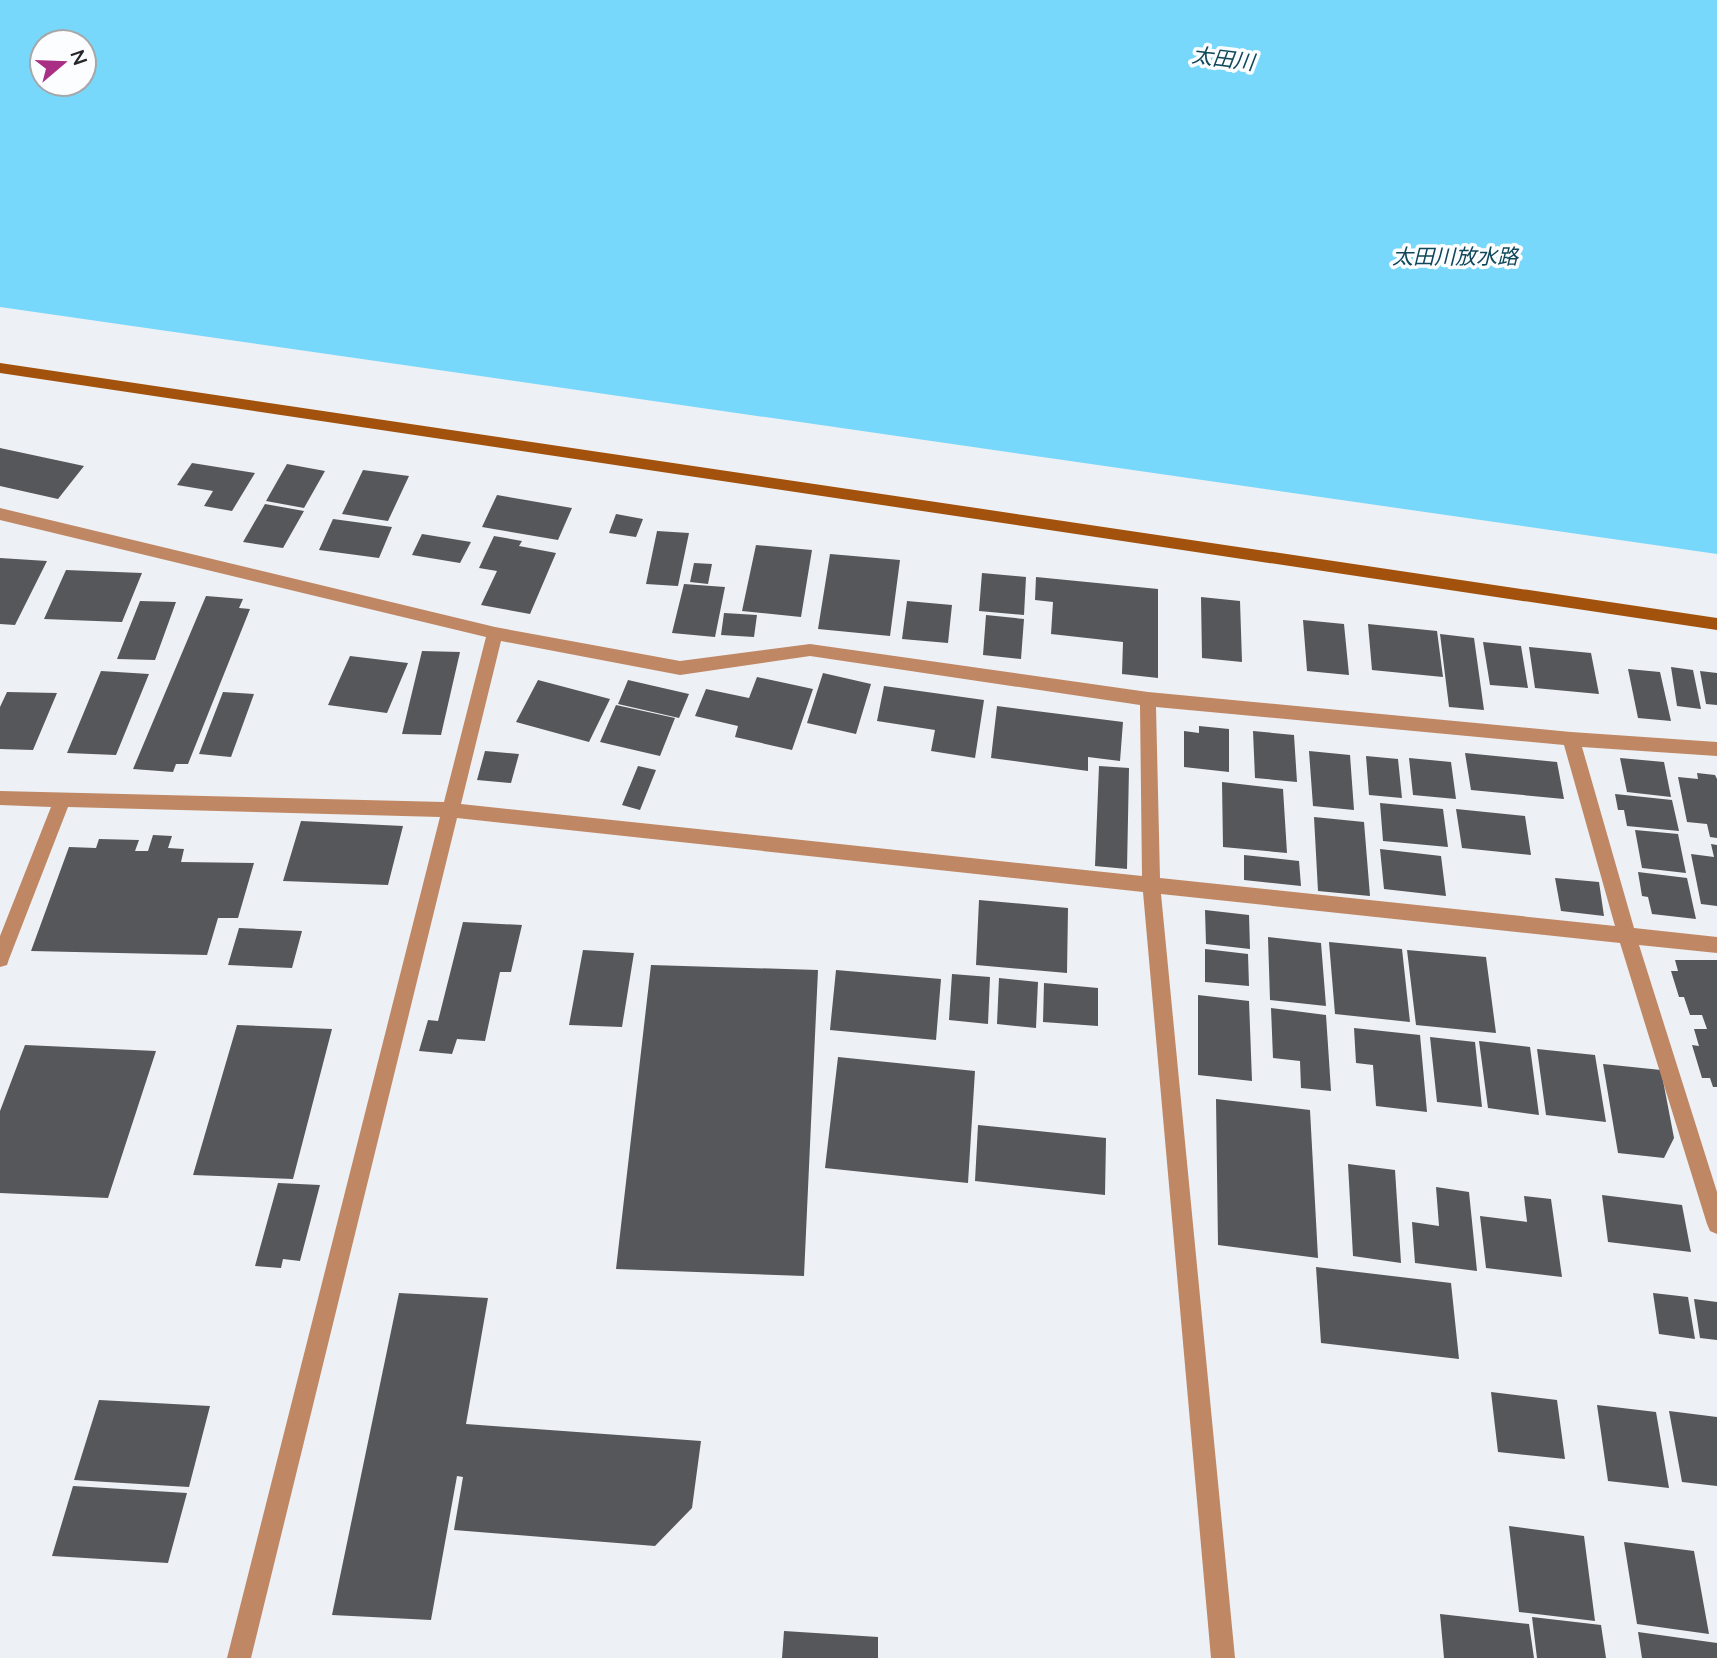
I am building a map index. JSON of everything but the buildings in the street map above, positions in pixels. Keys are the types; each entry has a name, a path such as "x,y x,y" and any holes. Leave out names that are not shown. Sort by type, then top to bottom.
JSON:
{"street":[{"path":"0,368 1717,624"},
{"path":"0,514 495,633 680,668 810,650 1148,699 1570,739 1717,749"},
{"path":"239,1658 495,633"},
{"path":"1148,699 1151,886 1223,1658"},
{"path":"1570,739 1627,936 1717,1224"},
{"path":"0,798 451,810 1717,945"},
{"path":"0,959 63,799"}],"water":[{"name":"太田川放水路","path":"0,0 1717,0 1717,554 0,307"}],"water label":[{"name":"太田川","path":"1223,59"}]}
